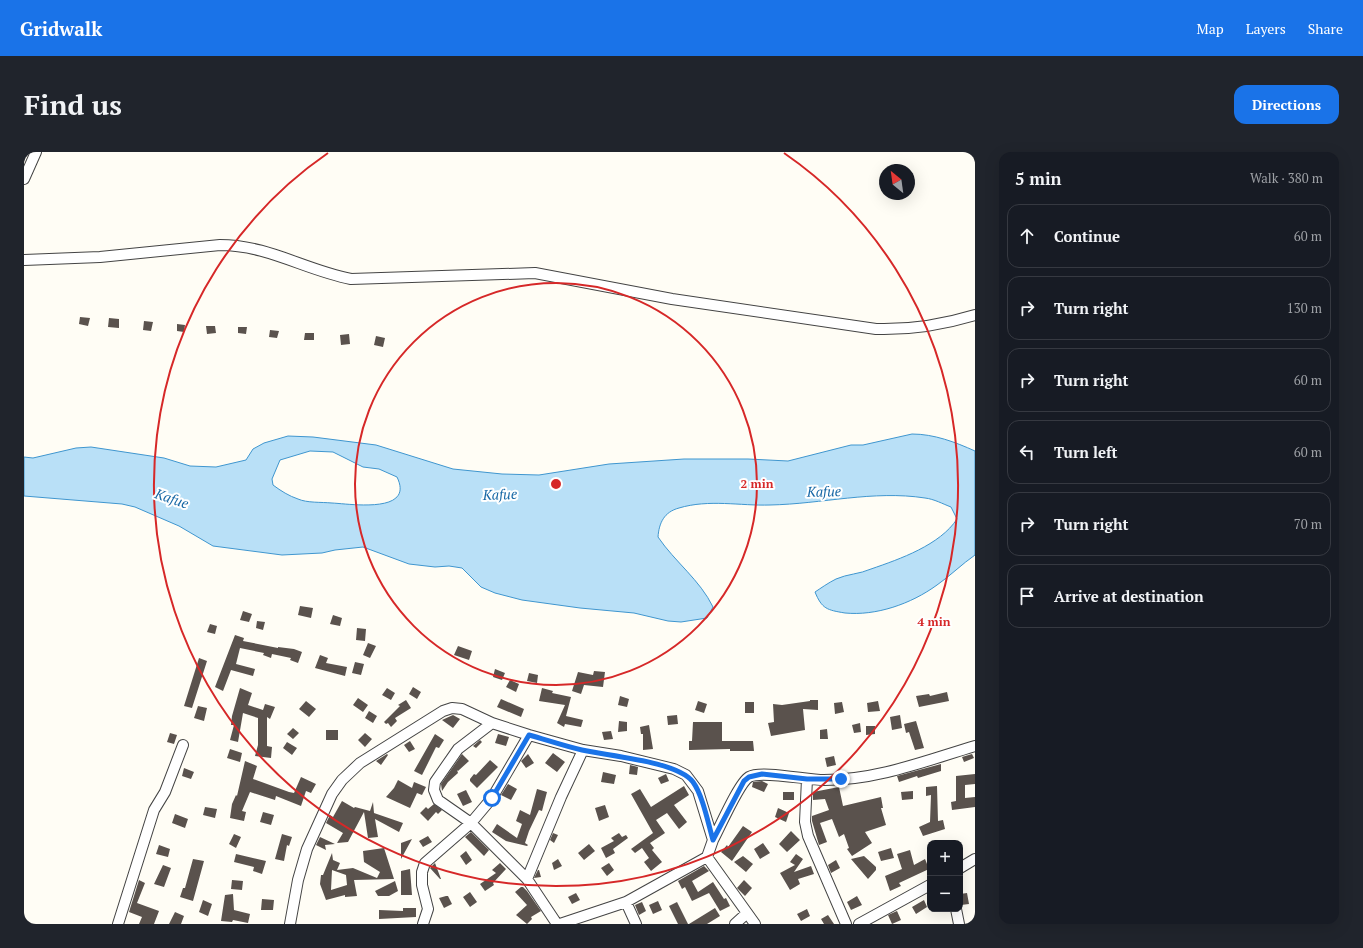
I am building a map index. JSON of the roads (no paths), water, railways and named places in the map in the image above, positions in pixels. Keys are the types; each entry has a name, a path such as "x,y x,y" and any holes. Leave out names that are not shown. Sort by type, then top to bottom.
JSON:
{"street":[{"path":"24,179 36,152"},
{"path":"24,260 100,257 220,245 236,245 263,250 335,276 350,279 535,273 672,299 876,329 928,327 975,315"},
{"path":"290,924 298,880 307,849 332,794 342,780 360,763 443,711 452,708 462,709 492,723 529,735 583,750 621,756 674,769 686,775 698,791 713,840"},
{"path":"492,723 458,750 433,786 438,800 471,823 527,879 557,924"},
{"path":"423,924 428,909 422,885 422,872 425,863 471,823 500,786 529,735"},
{"path":"118,924 154,810 165,792 183,745"},
{"path":"560,924 626,902 707,857 713,840 744,781 749,777 762,774 807,779 854,778 890,773 975,746"},
{"path":"527,879 561,796 583,750"},
{"path":"807,779 805,822 808,836 846,924"},
{"path":"707,857 746,914 755,924"},
{"path":"963,866 975,859"},
{"path":"859,924 927,886"},
{"path":"626,902 636,924"},
{"path":"957,912 959,924"},
{"path":"735,924 746,914"}],"water":[{"name":"Kafue","path":"912,434 920,434 944,439 975,451 975,555 927,592 905,603 869,613 845,613 829,610 820,602 815,592 836,579 867,571 894,561 930,544 950,528 957,519 951,507 935,500 906,496 867,496 770,505 713,503 690,505 674,510 663,519 658,537 701,588 713,607 707,618 681,622 668,621 634,613 580,608 522,600 495,593 481,587 462,568 409,564 363,547 322,553 282,555 213,546 179,526 135,507 122,504 24,496 24,457 33,458 76,448 91,447 164,458 190,466 216,467 246,460 253,449 264,443 288,436 313,437 376,445 453,469 502,474 539,475 609,464 684,459 748,459 788,461 851,445 863,445","holes":["310,451 333,452 363,467 379,469 397,477 400,489 397,497 389,502 366,505 310,502 291,496 273,485 272,479 280,460"]}]}
